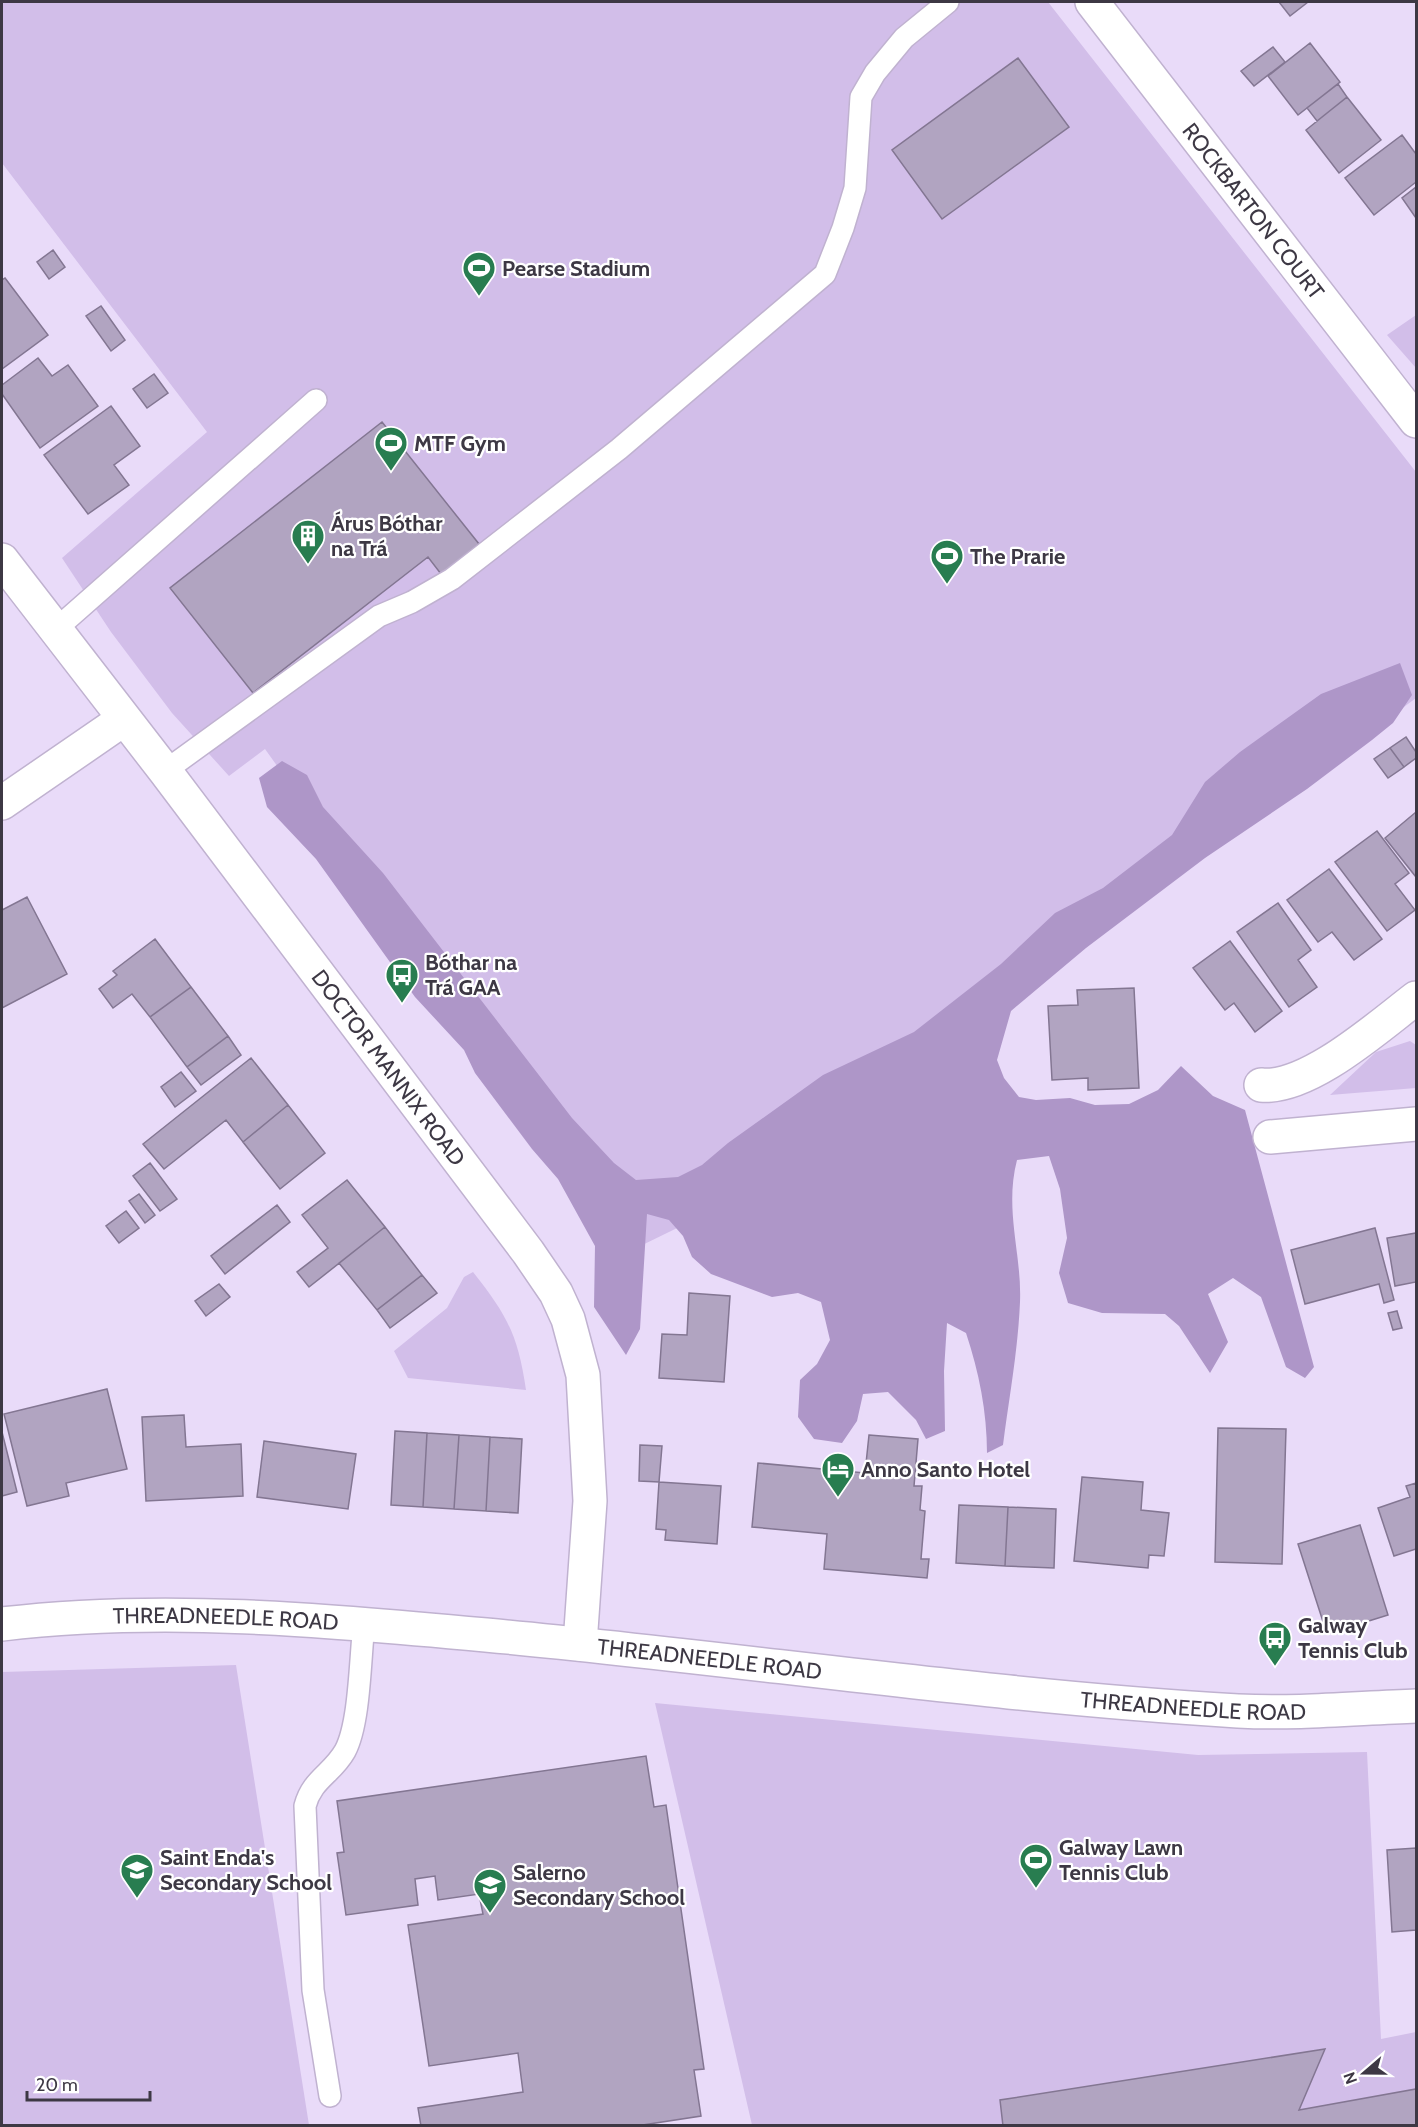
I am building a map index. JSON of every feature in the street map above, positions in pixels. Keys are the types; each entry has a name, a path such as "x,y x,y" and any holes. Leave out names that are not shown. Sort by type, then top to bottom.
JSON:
{"street":[{"name":"ROCKBARTON COURT","path":"1092,2 1416,420"},
{"name":"DOCTOR MANNIX ROAD","path":"2,560 165,771 528,1252 556,1293 568,1318 583,1375 590,1501 580,1644"},
{"path":"2,803 124,718"},
{"path":"1261,1085 1274,1087 1325,1066 1416,998"},
{"path":"1270,1137 1416,1124"},
{"name":"THREADNEEDLE ROAD","path":"2,1624 61,1617 184,1614 364,1624 580,1644 892,1679 1242,1711 1416,1706"}],"lane":[{"path":"165,771 379,616 412,602 452,579 619,448 825,274 843,228 855,188 861,97 875,73 904,38 948,2"},
{"path":"55,630 316,400"},
{"path":"330,2096 313,1990 305,1806 308,1793 344,1752 349,1739 354,1718 364,1624"}],"shaded area":[{"path":"2,2 1048,2 1416,472 1416,698 757,1189 626,1253 265,749 229,776 172,713 111,632 62,558 207,432 2,163"},
{"path":"1416,315 1416,368 1387,335"},
{"path":"1400,663 1412,695 1393,723 1307,789 1205,858 1086,948 1011,1011 997,1060 1004,1078 1019,1097 1036,1100 1070,1098 1095,1105 1129,1104 1158,1090 1181,1066 1213,1096 1245,1110 1314,1367 1305,1378 1286,1367 1261,1297 1233,1278 1208,1294 1228,1342 1210,1373 1179,1326 1165,1314 1102,1313 1068,1303 1059,1273 1067,1238 1060,1189 1049,1156 1017,1160 1012,1197 1020,1284 1017,1338 1003,1445 987,1453 984,1407 971,1348 966,1333 947,1323 944,1371 945,1431 926,1439 916,1420 888,1392 863,1394 857,1421 842,1443 814,1439 798,1417 800,1380 817,1364 830,1340 821,1302 798,1293 772,1297 711,1274 692,1257 683,1236 669,1220 647,1214 640,1329 626,1355 594,1307 595,1246 558,1179 532,1149 475,1073 464,1050 415,997 316,859 267,807 259,778 282,761 307,775 323,807 383,873 572,1118 614,1163 636,1180 678,1177 702,1165 728,1143 823,1075 914,1032 1001,964 1055,913 1103,888 1172,835 1205,782 1240,752 1321,694"},
{"path":"1410,1041 1416,1045 1416,1088 1330,1095 1376,1052"},
{"path":"473,1272 509,1326 519,1354 526,1390 408,1378 394,1351 447,1308 464,1277"},
{"name":"Saint Enda's Secondary School","path":"236,1665 309,2125 2,2125 2,1672"},
{"name":"Galway Lawn Tennis Club","path":"655,1703 1198,1755 1367,1752 1381,2039 1416,2032 1416,2125 752,2125"}],"building":[{"path":"1279,2 1308,2 1290,16"},
{"path":"1310,43 1340,82 1298,115 1268,76"},
{"path":"1273,47 1285,62 1254,86 1241,71"},
{"path":"1018,58 1069,127 942,219 892,150"},
{"path":"1338,84 1347,97 1317,121 1307,108"},
{"path":"1347,97 1381,140 1339,173 1306,130"},
{"path":"1402,135 1416,154 1416,182 1374,215 1345,178"},
{"path":"1416,187 1416,218 1402,198"},
{"path":"53,250 65,267 49,279 37,262"},
{"path":"5,278 48,335 2,369 2,280"},
{"path":"101,306 125,340 111,351 86,316"},
{"path":"38,358 52,376 68,365 98,406 40,448 2,394 2,385"},
{"path":"154,374 168,393 147,408 133,389"},
{"path":"111,406 140,446 114,465 129,485 88,514 44,455"},
{"name":"Árus Bóthar na Trá","path":"382,422 479,544 441,574 428,557 253,693 170,588"},
{"path":"1406,737 1416,752 1416,758 1404,767 1390,748"},
{"path":"1390,748 1404,767 1388,778 1374,759"},
{"path":"1416,812 1416,877 1385,838"},
{"path":"1377,831 1409,873 1395,884 1415,910 1387,931 1335,862"},
{"path":"1329,869 1382,939 1354,960 1332,932 1318,942 1287,900"},
{"path":"27,897 67,974 2,1008 2,910"},
{"path":"1278,903 1311,950 1298,960 1317,987 1289,1007 1237,932"},
{"path":"155,939 191,987 150,1017 132,994 113,1008 99,989 117,975 113,971"},
{"path":"1230,941 1282,1011 1255,1032 1234,1003 1225,1010 1193,968"},
{"path":"191,987 228,1036 187,1067 150,1017"},
{"path":"1134,988 1139,1088 1088,1090 1088,1078 1052,1080 1048,1006 1078,1005 1077,990"},
{"path":"228,1036 241,1055 201,1085 187,1067"},
{"path":"251,1058 288,1105 243,1142 226,1120 164,1169 143,1144"},
{"path":"181,1072 196,1091 175,1107 161,1087"},
{"path":"288,1105 325,1153 280,1189 243,1142"},
{"path":"150,1163 177,1199 160,1211 133,1176"},
{"path":"347,1180 385,1227 309,1287 297,1272 328,1248 302,1215"},
{"path":"139,1194 155,1215 145,1223 129,1201"},
{"path":"277,1205 290,1222 225,1274 211,1256"},
{"path":"126,1211 139,1228 119,1243 106,1226"},
{"path":"385,1227 422,1275 377,1310 339,1263"},
{"path":"1375,1228 1394,1300 1384,1303 1379,1284 1305,1304 1291,1250"},
{"path":"1416,1233 1416,1282 1395,1286 1387,1238"},
{"path":"422,1275 437,1293 390,1328 377,1310"},
{"path":"219,1284 230,1297 206,1316 195,1301"},
{"path":"689,1293 730,1296 724,1382 659,1378 662,1334 687,1335"},
{"path":"1397,1311 1402,1328 1393,1330 1388,1313"},
{"path":"107,1389 127,1469 66,1483 69,1496 27,1506 4,1414"},
{"path":"184,1415 186,1447 241,1444 243,1496 146,1501 142,1417"},
{"path":"1218,1428 1286,1429 1282,1564 1215,1562"},
{"path":"395,1431 427,1433 423,1507 391,1505"},
{"path":"2,1432 17,1492 2,1496"},
{"path":"427,1433 459,1435 454,1509 423,1507"},
{"path":"459,1435 490,1437 486,1511 454,1509"},
{"name":"Anno Santo Hotel","path":"869,1435 918,1439 914,1486 922,1486 920,1510 925,1511 921,1559 929,1559 927,1578 824,1569 827,1534 752,1527 758,1463 865,1473"},
{"path":"490,1437 522,1439 518,1513 486,1511"},
{"path":"264,1441 356,1454 348,1509 257,1497"},
{"path":"640,1445 662,1446 659,1482 639,1481"},
{"path":"1082,1477 1143,1482 1141,1510 1169,1513 1164,1556 1149,1555 1148,1568 1074,1561"},
{"path":"659,1482 721,1486 717,1544 665,1540 666,1530 656,1529"},
{"path":"1416,1483 1416,1549 1394,1556 1378,1508 1410,1497 1406,1486"},
{"path":"959,1505 1008,1507 1005,1566 956,1563"},
{"path":"1008,1507 1056,1509 1054,1568 1005,1566"},
{"path":"1360,1525 1388,1615 1327,1634 1298,1544"},
{"path":"646,1756 654,1807 666,1805 704,2069 694,2070 701,2116 636,2126 421,2126 418,2108 523,2092 518,2053 429,2066 408,1925 483,1914 479,1894 438,1900 435,1876 415,1879 418,1905 346,1915 337,1853 344,1852 337,1801"},
{"path":"1416,1848 1416,1930 1392,1932 1387,1850"},
{"path":"1325,2049 1299,2110 1416,2089 1416,2126 1003,2126 1000,2100"}],"place":[{"name":"Pearse Stadium","path":"479,297"},
{"name":"MTF Gym","path":"391,472"},
{"name":"Árus Bóthar na Trá","path":"308,565"},
{"name":"The Prarie","path":"947,585"},
{"name":"Bóthar na Trá GAA","path":"402,1004"},
{"name":"Anno Santo Hotel","path":"838,1498"},
{"name":"Galway Tennis Club","path":"1275,1667"},
{"name":"Galway Lawn Tennis Club","path":"1036,1889"},
{"name":"Saint Enda's Secondary School","path":"137,1899"},
{"name":"Salerno Secondary School","path":"490,1914"}]}
